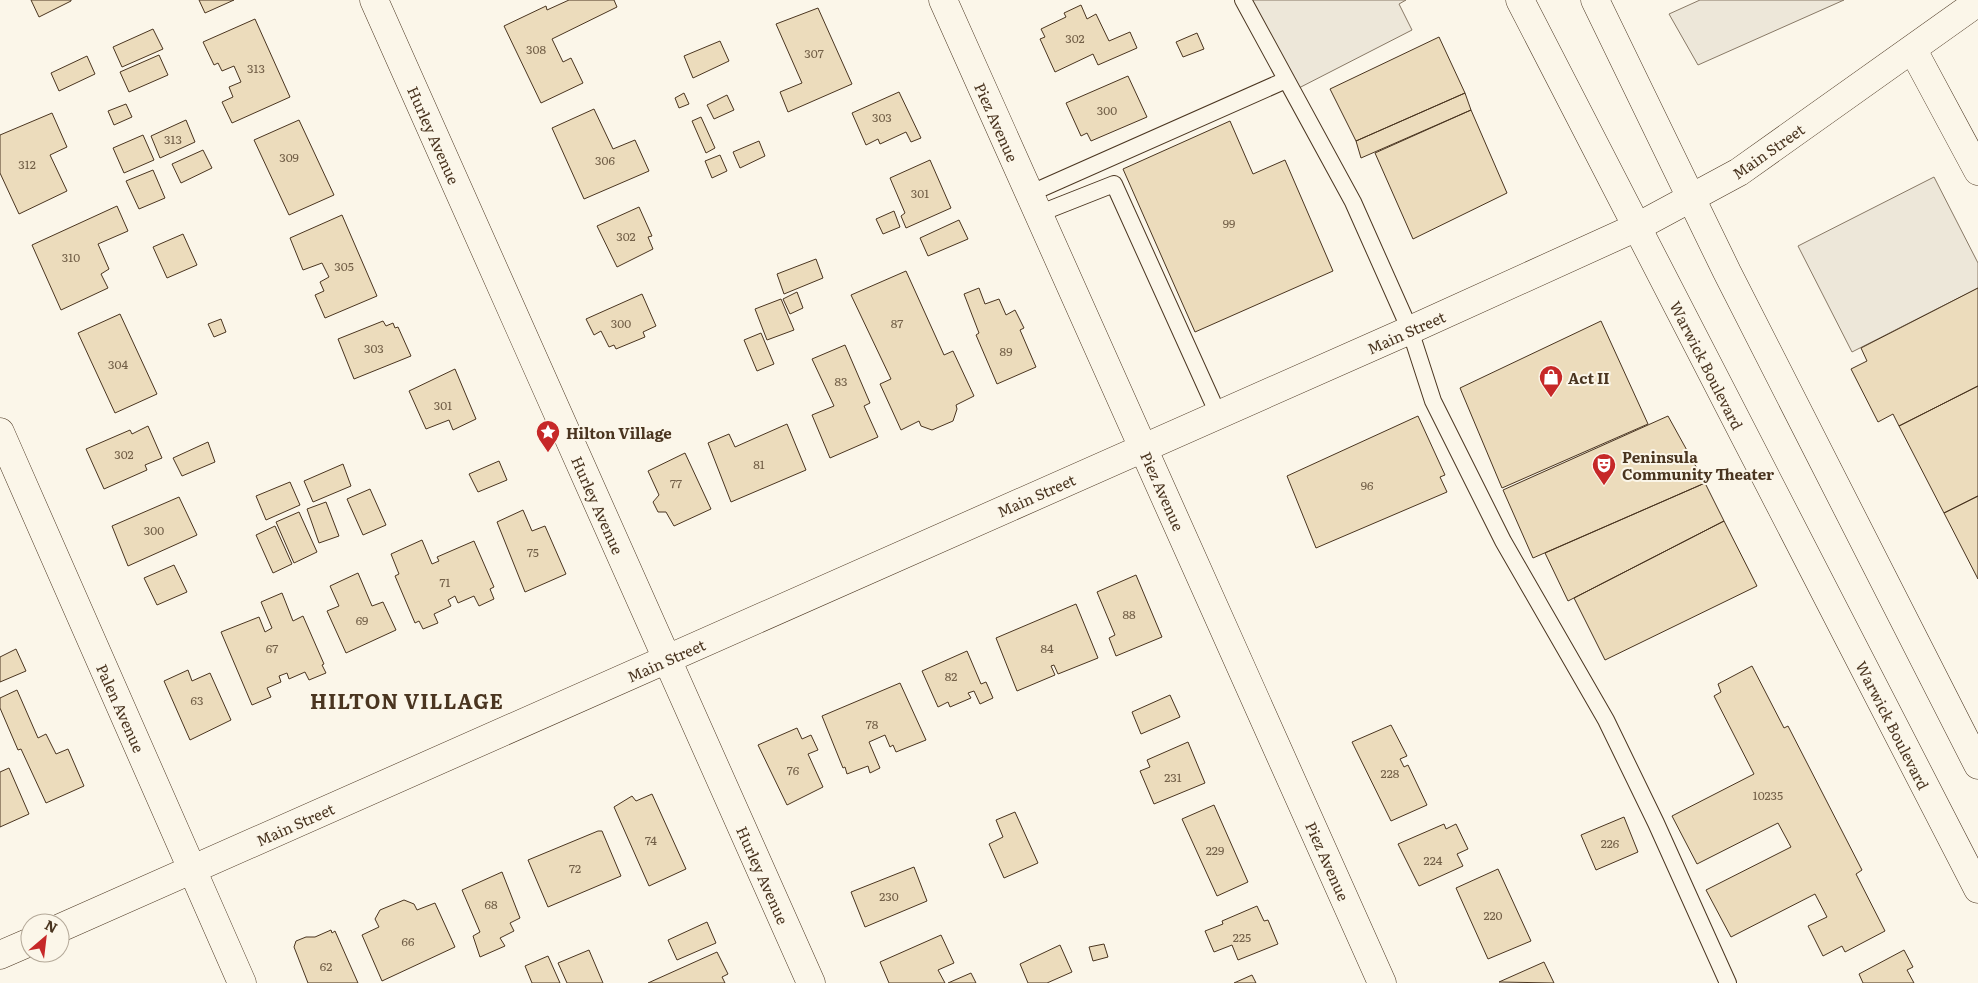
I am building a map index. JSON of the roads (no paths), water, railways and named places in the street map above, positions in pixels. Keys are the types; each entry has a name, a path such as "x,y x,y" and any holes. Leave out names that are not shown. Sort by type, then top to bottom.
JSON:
{"street":[{"name":"Hurley Avenue","path":"374,0 811,983"},
{"name":"Piez Avenue","path":"943,0 1262,709 1382,983"},
{"name":"Warwick Boulevard","path":"1520,0 1978,889"},
{"path":"1595,0 1691,199 1978,765"},
{"name":"Main Street","path":"70,924 1410,330 1637,227 1739,172 1978,2"},
{"path":"1912,50 1978,171"},
{"name":"Palen Avenue","path":"0,432 242,983"},
{"path":"0,955 20,946"}],"lane":[{"path":"1243,0 1354,202 1410,330 1433,401 1503,541 1606,720 1656,823 1728,983"},
{"path":"1034,204 1286,80"},
{"path":"1034,204 1114,184 1218,414"}],"place":[{"name":"Act II","path":"1551,398"},
{"name":"Hilton Village","path":"548,453"},
{"name":"Peninsula Community Theater","path":"1604,486"}],"district":[{"name":"HILTON VILLAGE","path":"407,700"}]}
